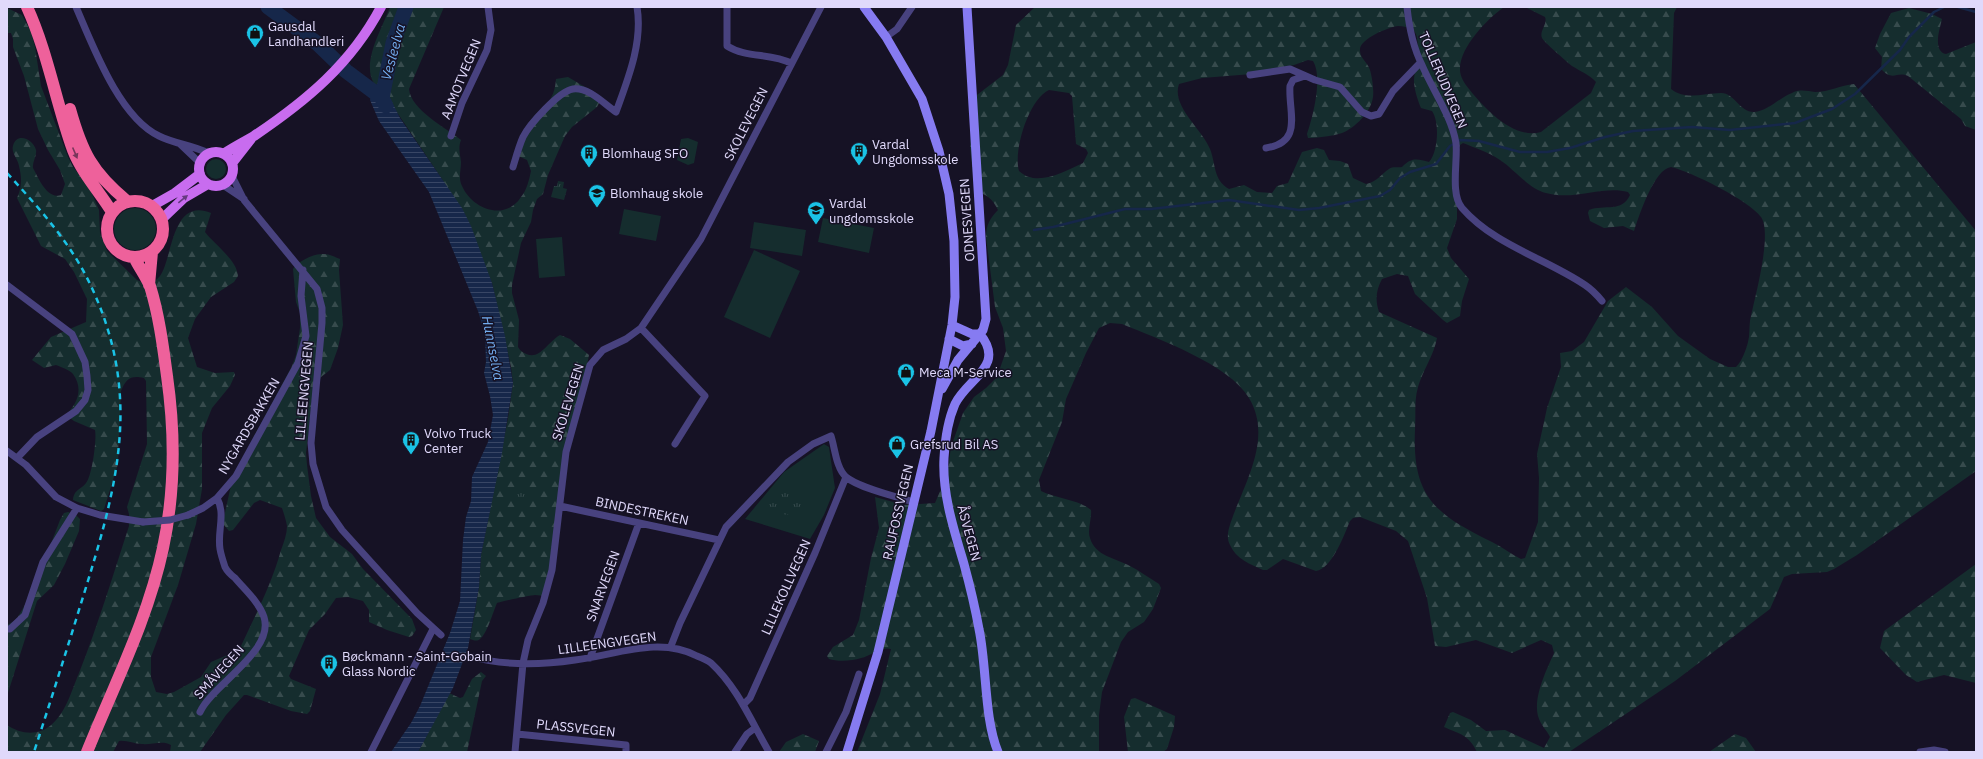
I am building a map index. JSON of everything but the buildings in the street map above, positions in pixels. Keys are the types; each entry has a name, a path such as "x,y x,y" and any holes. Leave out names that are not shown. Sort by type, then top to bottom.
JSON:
{"highway":[{"path":"30,8 49,41 83,147 94,169 127,201"},
{"path":"30,8 74,150 87,176 112,212"},
{"path":"127,201 142,201 152,206 162,219 164,226 161,241 152,252 140,257 134,257 118,251 108,237 107,228 112,212 118,206 127,201"},
{"path":"149,285 152,252"},
{"path":"87,752 147,604 160,560 168,517 172,467 170,397 161,334 149,285 134,257"}],"main road":[{"path":"225,153 252,137 324,82 352,52 369,28 380,7"},
{"name":"RAUFOSSVEGEN","path":"847,752 878,652 914,502 952,325 955,297 954,241 949,194 939,151 922,99 886,37 864,7"},
{"name":"ODNESVEGEN","path":"937,399 954,366 980,334 985,325 986,312 967,7"},
{"path":"162,219 184,198 208,184 216,186 223,185 232,176 233,162 252,137"},
{"path":"152,206 175,193 200,169 208,153 217,151 225,153 233,162"},
{"path":"200,169 208,184"},
{"path":"952,325 972,334 980,334"},
{"name":"ÅSVEGEN","path":"980,334 987,345 989,354 988,362 985,368 960,395 955,405 948,428 944,458 944,473 946,496 970,584 980,631 992,728 998,752"},
{"path":"949,339 963,346 972,344"}],"street":[{"path":"76,7 104,68 128,110 148,129 160,136 180,144 191,145 208,153"},
{"name":"AAMOTVEGEN","path":"451,136 462,103 487,50 491,30 488,7"},
{"path":"513,167 522,139 530,127 566,91 574,89 590,93 616,112 634,57 639,20 637,7"},
{"path":"727,7 727,46 735,51 776,57 791,63"},
{"name":"SKOLEVEGEN","path":"515,752 523,663 528,640 544,603 552,570 566,452 590,365 603,350 626,339 641,328 701,239 821,7"},
{"path":"886,37 901,25 912,7"},
{"name":"TOLLERUDVEGEN","path":"1407,7 1410,30 1420,63 1451,126 1456,143 1455,184 1460,207 1475,221 1500,238 1585,285 1602,301"},
{"path":"1250,75 1290,69 1305,76 1340,87 1362,112 1371,116 1379,114 1394,90 1420,63"},
{"path":"1266,148 1275,146 1285,140 1291,131 1290,86 1294,80 1305,76"},
{"path":"180,144 200,169"},
{"name":"LILLEENGVEGEN","path":"232,176 244,200 303,270 317,289 322,308 318,372 311,443 313,464 319,490 326,508 342,530 433,629 441,635"},
{"name":"LILLEENGVEGEN","path":"223,185 244,200"},
{"name":"NYGARDSBAKKEN","path":"7,451 18,458 56,497 77,508 100,515 143,522 170,520 188,515 203,508 217,498 242,468 298,363 306,336 301,296 303,270"},
{"path":"7,285 72,334 85,362 88,390 85,400 76,411 37,437 18,458"},
{"path":"641,328 705,396 675,444"},
{"path":"672,646 680,623 726,527 788,462 813,444 831,436 839,465 846,477 882,493 914,502"},
{"name":"LILLEKOLLVEGEN","path":"744,704 750,698 780,632 846,477"},
{"name":"SMÅVEGEN","path":"200,712 204,702 241,668 258,645 265,631 265,618 260,606 226,568 220,548 221,508 217,498"},
{"name":"BINDESTREKEN","path":"560,506 719,540"},
{"path":"7,629 10,629 25,615 43,562 77,508"},
{"name":"SNARVEGEN","path":"590,658 639,523"},
{"path":"371,752 433,629"},
{"name":"LILLEENGVEGEN","path":"469,656 523,663 547,663 590,658 643,648 672,646 691,652 710,662 730,684 744,704 755,728 769,752"},
{"path":"826,752 846,712 859,674"},
{"path":"735,752 747,734 755,728"},
{"name":"PLASSVEGEN","path":"517,734 626,745 626,752"},
{"path":"1920,752 1941,752"}],"green space":[{"path":"390,7 444,7 409,89 411,97 422,111 461,140 459,148 461,162 460,177 462,186 473,201 489,210 498,211 514,205 525,191 531,171 527,160 514,154 525,128 551,98 556,79 568,77 602,97 597,107 572,127 565,136 548,175 543,194 537,199 531,222 521,243 512,285 512,293 519,320 518,347 520,350 526,354 537,354 560,335 570,339 589,355 566,466 545,596 532,595 497,603 485,633 478,640 470,639 479,587 481,555 508,418 513,383 511,367 492,283 442,179 392,105 388,94 389,83 384,82 375,85 371,77 371,57"},
{"path":"1035,7 1504,7 1482,26 1469,44 1461,61 1460,73 1467,87 1492,114 1511,127 1531,133 1541,132 1591,93 1596,82 1588,75 1572,66 1543,40 1541,35 1546,20 1545,17 1525,7 1677,7 1674,13 1671,89 1677,93 1689,96 1715,93 1726,94 1744,109 1749,111 1759,111 1769,107 1787,95 1797,91 1820,92 1854,84 1976,231 1976,471 1857,555 1834,569 1827,572 1792,574 1784,577 1770,609 1675,681 1569,752 1477,752 1467,738 1444,727 1450,713 1453,712 1471,720 1486,731 1505,730 1544,748 1550,737 1538,716 1537,700 1554,653 1552,645 1541,640 1512,653 1476,640 1446,647 1435,646 1427,598 1408,541 1396,531 1360,517 1353,518 1350,521 1337,550 1322,569 1316,571 1283,559 1267,570 1263,570 1248,563 1233,550 1229,542 1228,534 1229,527 1255,457 1258,442 1258,427 1255,412 1249,398 1226,374 1192,354 1122,324 1110,323 1099,328 1086,353 1066,399 1062,422 1039,480 1041,491 1053,496 1074,501 1091,510 1089,535 1096,549 1106,556 1137,570 1159,584 1161,588 1153,609 1144,622 1128,632 1121,642 1102,692 1099,715 1099,752 857,752 880,694 891,649 887,648 865,657 841,661 829,659 827,656 833,647 853,635 859,620 871,558 879,528 875,497 904,505 935,503 947,475 951,447 963,413 974,397 997,377 1006,351 1003,328 995,307 986,237 989,222 998,210 989,198 975,191 970,148 973,98 1003,75 1008,65 1016,25","holes":["1398,26 1410,28 1416,34 1418,47 1414,81 1415,91 1421,108 1432,111 1435,116 1437,130 1436,145 1432,158 1429,162 1412,160 1402,167 1391,168 1376,180 1366,184 1353,178 1348,164 1340,161 1329,160 1324,150 1317,148 1302,152 1288,183 1277,186 1272,193 1257,192 1244,185 1229,189 1220,181 1206,141 1188,117 1179,101 1179,84 1202,78 1252,74 1294,65 1308,60 1313,61 1316,68 1317,87 1312,118 1307,134 1308,138 1339,134 1347,131 1362,119 1372,103 1373,90 1371,76 1369,67 1360,54 1361,47 1364,42 1375,34","1049,90 1069,93 1072,96 1076,144 1086,149 1088,153 1083,163 1060,174 1042,178 1034,178 1026,176 1019,171 1018,151 1024,126 1029,114 1042,95","1463,143 1496,157 1534,187 1546,193 1567,195 1609,190 1628,192 1630,195 1627,201 1618,206 1589,210 1588,213 1590,221 1604,228 1623,226 1634,231 1643,205 1653,184 1665,170 1671,167 1692,174 1733,195 1755,210 1761,217 1764,225 1765,237 1762,268 1750,321 1749,339 1744,355 1736,367 1728,367 1710,359 1678,336 1652,307 1626,287 1608,301 1584,342 1572,351 1560,353 1561,367 1547,408 1537,454 1539,478 1538,522 1525,558 1521,559 1472,532 1442,512 1431,500 1423,487 1418,471 1415,452 1416,397 1420,381 1436,344 1437,338 1379,312 1377,303 1377,291 1382,279 1397,274 1408,276 1415,294 1447,323 1460,316 1462,301 1469,279 1451,258 1447,248 1457,219 1457,152 1460,145"]},
{"path":"7,8 22,15 31,32 35,47 41,86 68,157 73,167 90,189 99,210 100,233 107,251 137,280 148,285 160,276 175,232 181,221 188,214 198,210 211,213 205,232 224,252 237,270 238,276 234,282 211,297 195,319 188,338 197,367 215,373 234,372 235,375 230,386 212,408 202,433 202,489 196,524 178,585 151,657 151,677 156,692 167,694 174,692 201,677 211,662 232,653 241,646 258,610 277,562 286,535 287,526 282,508 260,500 254,503 233,530 229,531 223,522 233,476 292,366 296,355 300,328 300,313 296,302 293,269 303,260 320,254 326,254 340,259 339,270 343,325 338,348 330,370 321,377 312,399 306,453 311,496 316,518 330,537 352,554 363,569 412,619 416,630 412,636 409,637 387,630 369,622 369,610 363,601 348,597 336,598 325,614 309,630 289,676 291,679 316,689 310,711 307,714 291,711 244,695 226,715 200,752 170,752 171,745 168,744 139,744 119,741 113,752 7,752 7,725 28,733 40,731 56,721 68,702 93,637 129,526 129,514 127,507 147,444 146,381 144,378 135,377 129,379 125,383 121,391 118,464 104,509 101,511 73,500 76,492 86,483 90,473 95,449 95,430 74,421 66,415 76,401 79,391 73,374 56,365 44,368 32,360 51,337 86,322 87,299 74,272 65,259 41,246 17,198 21,186 21,175 13,146 17,139 24,138 32,142 36,150 33,168 40,182 47,191 56,196 61,195 65,184 60,170 38,129 24,76 13,47 13,39 11,33 7,33"},
{"path":"1909,8 1932,14 1942,19 1938,44 1939,49 1942,52 1946,54 1976,42 1976,130 1965,126 1961,119 1908,76 1892,76 1885,73 1881,69 1882,57 1875,48 1880,34 1891,13"},
{"path":"688,138 698,142 694,163 688,165 677,160 681,139"},
{"path":"212,159 220,159 226,165 226,173 220,179 212,179 206,173 206,165"},
{"path":"558,181 564,182 563,188 567,189 564,200 551,197 554,186 557,186"},
{"path":"131,208 139,208 147,211 153,217 156,229 153,241 147,247 139,250 131,250 123,247 117,241 114,233 114,225 117,217 123,211"},
{"path":"624,209 661,216 656,241 619,234"},
{"path":"823,218 874,228 869,253 818,242"},
{"path":"754,222 806,230 802,256 750,248"},
{"path":"562,237 565,276 539,278 536,239"},
{"path":"754,250 800,271 770,338 724,317"},
{"path":"824,444 829,447 835,488 824,515 810,539 745,519 784,472"},
{"path":"775,487 805,503 801,510 786,515 758,505"},
{"path":"513,490 523,491 526,496 524,505 512,503"},
{"path":"68,512 75,514 80,519 79,531 54,585 37,601 7,696 7,625 16,620 32,593 60,520 64,513"},
{"path":"1976,564 1976,683 1944,675 1917,682 1906,675 1880,648 1884,631"},
{"path":"481,672 486,676 482,681 467,752 418,752 449,693 460,698 463,697 472,679"},
{"path":"1135,698 1175,716 1174,727 1167,749 1163,752 1128,752 1124,717 1131,699"},
{"path":"803,734 819,741 815,752 779,752 786,742"},
{"path":"1735,734 1746,738 1756,752 1709,752"}],"water":[{"path":"389,82 388,94 400,118 462,208 471,226 492,283 505,336 513,383 502,453 481,555 479,587 468,648 453,688 418,752 391,752 411,723 420,706 450,633 460,601 463,540 466,517 471,501 472,477 488,442 493,415 484,373 486,362 485,334 478,311 429,192 379,121 370,100 375,85"}],"waterway":[{"name":"Hunnselva","path":"268,7 318,44 346,71 382,98 386,106"},
{"name":"Vesleelva","path":"382,98 393,43 406,7"},
{"path":"1034,230 1053,227 1125,209 1151,209 1229,200 1299,210 1319,208 1380,196 1390,190 1400,178 1410,172 1436,164 1450,146 1460,140 1479,141 1520,152 1547,152 1570,148 1605,137 1633,131 1692,127 1730,130 1795,123 1832,109 1855,94 1900,50 1909,37 1934,12 1944,7"},
{"path":"1958,7 1976,12"}],"railway":[{"path":"7,173 54,226 74,255 91,286 107,327 116,366 120,404 119,442 114,480 106,518 83,597 34,752"}],"place":[{"name":"Gausdal Landhandleri","path":"255,48"},
{"name":"Vardal Ungdomsskole","path":"859,166"},
{"name":"Blomhaug SFO","path":"589,168"},
{"name":"Blomhaug skole","path":"597,208"},
{"name":"Vardal ungdomsskole","path":"816,225"},
{"name":"Meca M-Service","path":"906,387"},
{"name":"Volvo Truck Center","path":"411,455"},
{"name":"Grefsrud Bil AS","path":"897,459"},
{"name":"Bøckmann - Saint-Gobain Glass Nordic","path":"329,678"}]}
